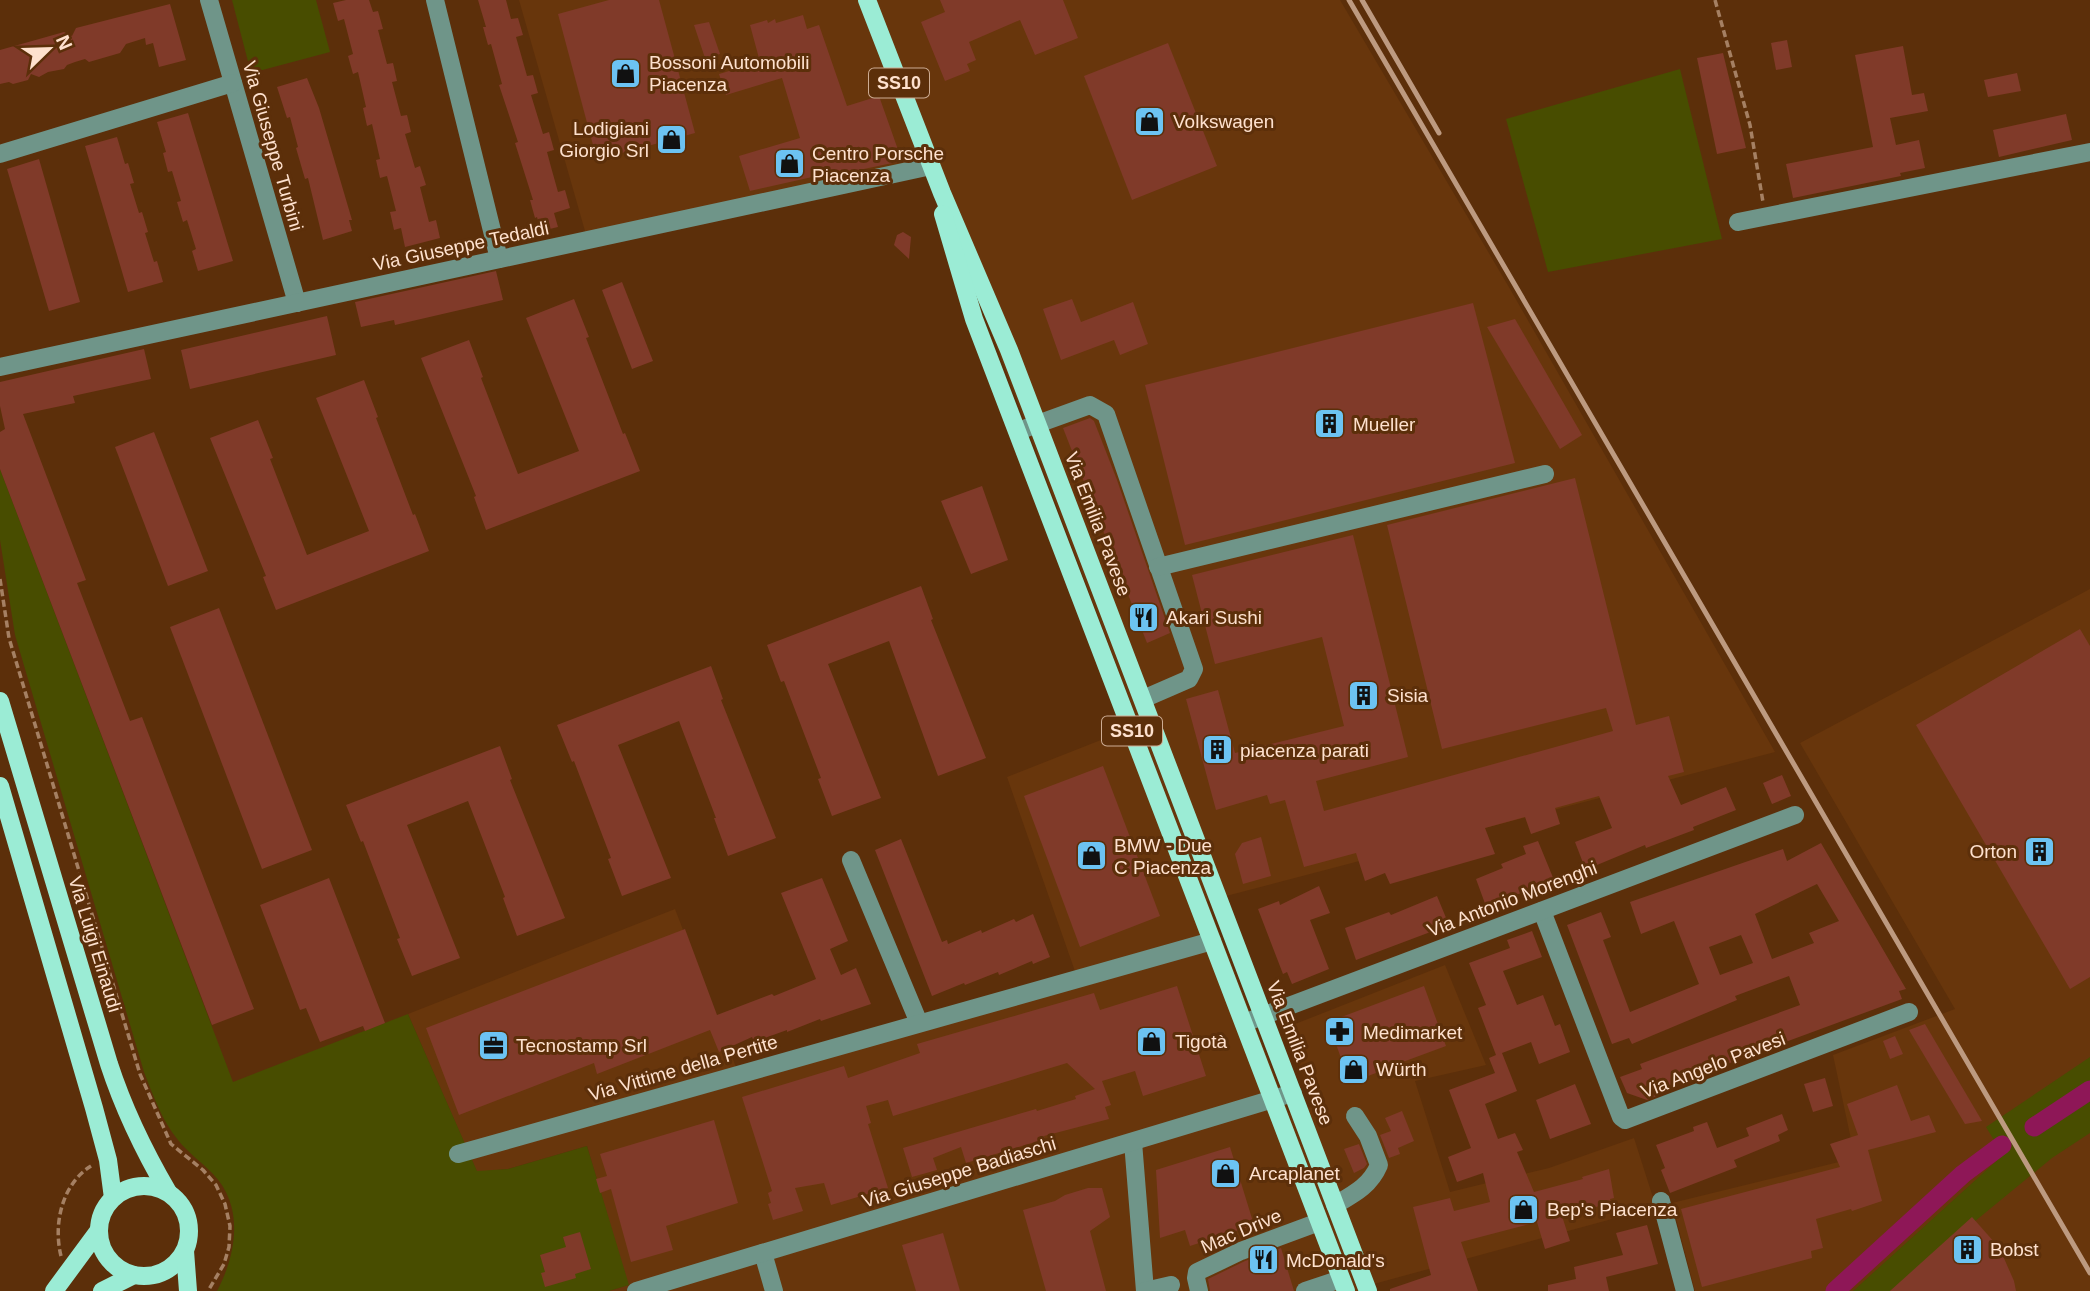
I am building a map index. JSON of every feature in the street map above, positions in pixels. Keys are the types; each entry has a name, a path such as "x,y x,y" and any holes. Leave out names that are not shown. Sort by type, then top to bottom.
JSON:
{"main road":[{"name":"Via Emilia Pavese","path":"867,0 931,166 1037,424 1368,1291"},
{"name":"Via Emilia Pavese","path":"931,166 951,248 974,319 1343,1285"},
{"name":"Via Luigi Einaudi","path":"0,701 125,1111 168,1192 186,1212 189,1225 185,1251 188,1291"},
{"path":"0,786 94,1108 109,1164 113,1198"},
{"path":"54,1291 99,1230 106,1208 113,1198 125,1190 139,1186 154,1186 168,1192"},
{"path":"99,1230 109,1259 121,1269 145,1280"},
{"path":"102,1291 145,1280 169,1268 185,1251"}],"street":[{"name":"Via Giuseppe Turbini","path":"209,0 297,303"},
{"path":"435,0 499,260"},
{"path":"0,153 233,83"},
{"path":"1738,222 2090,152"},
{"name":"Via Giuseppe Tedaldi","path":"0,367 931,166"},
{"path":"1018,431 1090,405 1105,414 1194,669 1189,679 1143,699"},
{"path":"1158,567 1545,474"},
{"path":"1130,725 1149,716"},
{"name":"Via Antonio Morenghi","path":"1244,1023 1795,815"},
{"path":"850,860 919,1023"},
{"name":"Via Angelo Pavesi","path":"1542,911 1621,1117 1625,1120 1909,1012"},
{"name":"Via Vittime della Pertite","path":"458,1154 1212,940"},
{"name":"Via Giuseppe Badiaschi","path":"636,1291 1293,1093"},
{"path":"1335,1205 1362,1190 1373,1178 1379,1165 1368,1136 1355,1116"},
{"path":"1133,1142 1145,1291 1171,1285"},
{"path":"1661,1201 1685,1291"},
{"name":"Mac Drive","path":"1199,1291 1197,1272 1241,1251 1319,1222"},
{"path":"763,1253 774,1291"},
{"path":"1305,1291 1343,1285"}],"path":[{"path":"1715,0 1750,125 1765,216"},
{"path":"0,579 9,638 140,1074 171,1144 203,1170 216,1185 225,1204 230,1226 229,1247 224,1264 208,1291"},
{"path":"62,1260 58,1232 62,1206 76,1180 96,1163"}],"shaded area":[{"path":"232,0 316,0 330,52 251,73"},
{"path":"519,0 1340,0 1510,289 1775,752 1207,901 1289,1113 1315,1106 1285,1028 1445,965 1486,1065 1415,1081 1450,1192 1549,1168 1634,1138 1656,1207 1359,1288 1359,1291 609,1291 628,1285 587,1146 508,1169 477,1172 408,1014 675,909 739,1075 1077,977 1007,777 1139,725 929,168 587,238"},
{"path":"1680,69 1722,239 1548,272 1506,119"},
{"path":"0,469 233,1082 408,1014 477,1171 508,1169 587,1146 629,1285 609,1291 217,1291 233,1247 230,1201 213,1174 172,1133 144,1072 15,635 0,540"},
{"path":"2090,589 2090,1291 1695,1291 1672,1203 1855,1158 1833,1055 1955,1009 1800,743"},
{"path":"2090,1057 2090,1133 2052,1158 1890,1291 1853,1291 2003,1155 1986,1127"}],"building":[{"path":"369,0 373,12 378,11 383,29 378,30 387,64 393,63 397,81 392,82 401,116 407,115 411,132 405,134 415,168 420,166 426,185 420,187 429,222 436,220 440,238 405,247 401,228 394,230 390,212 396,211 387,176 380,178 376,160 380,159 372,124 367,126 363,108 366,107 358,72 353,74 348,56 353,54 344,19 338,21 333,3"},
{"path":"478,0 506,0 511,19 518,18 523,35 516,37 527,76 533,75 538,93 531,95 543,134 549,132 554,150 547,152 558,192 565,190 570,208 554,213 558,227 541,231 537,217 535,218 530,200 533,200 515,143 518,142 499,85 502,84 491,44 488,45"},
{"name":"Bossoni Automobili Piacenza","path":"609,0 659,0 695,133 597,160 558,14"},
{"path":"940,0 1063,0 1078,38 1035,55 1020,20 969,42 976,60 967,64 970,71 945,81 921,22 945,12"},
{"path":"170,4 186,60 159,67 153,43 146,45 145,38 126,44 120,53 89,62 85,59 39,77 31,74 28,80 13,84 0,84 0,50 64,32 72,36 76,28"},
{"path":"803,15 807,29 819,25 847,106 879,96 902,161 840,174 839,171 750,191 739,156 800,138 782,78 726,95 719,74 760,62 750,25 767,20 768,23 775,19 776,23"},
{"path":"709,22 720,54 705,58 694,25"},
{"path":"1787,40 1792,67 1776,70 1771,43"},
{"name":"Volkswagen","path":"1168,43 1217,166 1132,200 1084,76"},
{"path":"1903,46 1912,95 1924,93 1928,111 1890,118 1896,145 1919,140 1925,168 1900,173 1901,176 1793,198 1786,164 1873,147 1855,55"},
{"path":"1723,53 1746,148 1717,154 1697,58"},
{"path":"2017,73 2021,91 1988,97 1984,80"},
{"path":"307,78 319,108 352,220 349,220 352,231 323,240 308,178 305,179 296,148 298,147 290,117 287,118 277,87"},
{"path":"188,113 233,261 198,271 192,251 196,249 187,220 183,222 177,202 181,201 172,171 168,172 163,153 166,152 157,122"},
{"path":"2066,114 2072,140 1999,157 1993,130"},
{"path":"117,137 125,164 128,163 134,183 130,184 139,213 142,212 148,232 145,233 163,282 128,292 85,146"},
{"path":"39,159 80,302 49,311 7,169"},
{"path":"903,232 911,237 909,259 894,245 897,235"},
{"path":"496,271 503,300 395,325 394,320 361,327 355,302"},
{"path":"622,282 653,361 632,369 602,290"},
{"path":"574,299 589,337 586,338 640,471 486,530 474,497 476,496 421,358 469,340 518,474 579,451 526,318"},
{"path":"1072,299 1081,322 1133,302 1148,344 1120,355 1114,340 1061,360 1043,309"},
{"name":"Mueller","path":"1473,303 1515,463 1185,545 1145,385"},
{"path":"327,316 336,355 190,389 181,350"},
{"path":"1515,319 1582,435 1560,449 1487,327"},
{"path":"144,349 151,379 73,396 75,403 23,414 86,580 77,583 130,721 142,717 254,1009 212,1025 0,469 0,432 5,429 0,406 0,382"},
{"path":"364,380 378,417 376,418 429,551 276,610 263,577 266,576 210,438 258,420 307,555 369,531 316,398"},
{"path":"1090,418 1094,421 1117,480 1170,633 1147,643 1063,428"},
{"path":"154,432 208,571 168,586 115,447"},
{"path":"1575,478 1636,725 1669,716 1684,772 1668,776 1681,805 1726,787 1736,810 1693,827 1694,830 1585,868 1575,842 1612,828 1599,796 1555,808 1560,824 1531,834 1525,817 1485,828 1495,854 1390,884 1385,873 1365,881 1356,853 1304,867 1285,800 1270,804 1267,795 1216,810 1186,699 1218,690 1235,753 1344,726 1322,637 1215,664 1192,575 1353,535 1408,757 1316,781 1324,811 1613,731 1606,708 1442,749 1387,525"},
{"path":"982,486 1008,560 971,574 941,501"},
{"path":"921,586 933,619 931,620 986,758 938,776 889,641 828,664 881,798 832,816 818,779 821,778 784,681 781,682 767,645"},
{"path":"219,608 312,850 262,869 170,627"},
{"name":"Orton","path":"2080,629 2090,646 2090,977 2070,989 1916,725"},
{"path":"711,666 723,699 721,700 776,838 728,856 679,721 618,745 671,878 622,896 608,859 611,858 574,761 572,762 557,725"},
{"path":"500,746 512,779 510,780 565,918 517,936 468,801 407,825 460,958 412,976 363,841 361,842 346,805"},
{"name":"BMW - Due C Piacenza","path":"1103,766 1160,916 1080,947 1024,796"},
{"path":"1782,775 1791,796 1772,804 1763,783"},
{"path":"1261,837 1271,876 1243,884 1235,854 1242,843"},
{"path":"901,839 942,942 947,940 948,944 981,930 982,933 1033,914 1050,957 1033,964 1032,961 999,975 998,972 965,985 964,983 932,996 875,850"},
{"path":"1538,841 1554,880 1487,909 1476,879 1503,868 1501,864 1526,854 1523,846"},
{"path":"1821,843 1906,989 1899,991 1902,999 1664,1089 1666,1092 1647,1100 1627,1093 1620,1077 1642,1069 1640,1064 1800,1005 1789,976 1735,996 1737,1000 1632,1044 1629,1038 1612,1044 1567,925 1601,912 1611,937 1603,940 1630,1012 1699,984 1674,921 1641,934 1630,902 1783,849 1787,861","holes":["1817,884 1839,921 1809,933 1814,943 1772,959 1755,914","1741,935 1753,963 1720,975 1709,947"]},
{"path":"329,878 385,1023 365,1031 363,1026 320,1042 306,1008 300,1010 260,905"},
{"path":"822,878 848,941 830,949 841,975 856,968 871,1004 754,1042 752,1037 719,1052 710,1030 597,1074 594,1063 459,1115 426,1028 685,929 717,1015 772,994 774,996 816,979 781,893"},
{"path":"1319,886 1330,913 1310,920 1329,969 1292,984 1287,972 1283,974 1258,909 1279,901 1280,905"},
{"path":"1437,896 1449,925 1356,960 1345,928 1389,912 1391,915"},
{"path":"1532,931 1542,957 1503,971 1517,1005 1543,995 1555,1026 1560,1024 1570,1052 1539,1064 1531,1042 1502,1053 1517,1091 1485,1104 1498,1139 1515,1133 1523,1150 1517,1152 1534,1192 1609,1169 1614,1198 1610,1199 1611,1203 1562,1216 1570,1241 1545,1249 1537,1222 1461,1242 1478,1291 1390,1291 1431,1275 1413,1207 1450,1198 1454,1211 1490,1202 1483,1173 1457,1182 1448,1157 1471,1148 1449,1090 1495,1073 1489,1058 1496,1055 1478,1008 1486,1005 1469,963 1510,948 1507,940"},
{"path":"1177,986 1206,1076 1143,1096 1135,1071 1102,1081 1111,1105 1105,1107 1109,1119 1044,1136 1045,1139 966,1163 961,1147 933,1158 937,1170 912,1177 903,1148 1036,1109 1037,1111 1076,1099 1075,1096 1095,1089 1067,1063 893,1116 888,1100 866,1106 871,1123 868,1124 888,1188 831,1205 824,1183 795,1188 803,1211 773,1220 768,1204 771,1203 768,1193 772,1191 742,1097 844,1066 848,1078 920,1053 917,1044 1094,993 1100,1010"},
{"path":"1424,986 1446,1046 1400,1063 1402,1069 1383,1076 1381,1071 1350,1083 1328,1022"},
{"path":"1925,1024 1982,1121 1965,1124 1909,1030"},
{"path":"1895,1036 1903,1054 1890,1059 1883,1041"},
{"path":"1825,1078 1833,1106 1813,1112 1804,1084"},
{"path":"1575,1084 1591,1124 1550,1139 1536,1100"},
{"path":"1897,1085 1911,1121 1929,1115 1936,1132 1868,1150 1882,1201 1816,1219 1823,1248 1811,1251 1812,1258 1702,1287 1681,1209 1840,1167 1830,1144 1858,1135 1847,1104"},
{"path":"1402,1111 1414,1141 1398,1148 1400,1154 1389,1158 1380,1135 1391,1131 1385,1118"},
{"path":"1782,1114 1788,1130 1778,1135 1780,1141 1734,1160 1737,1167 1670,1193 1661,1170 1665,1168 1656,1145 1694,1131 1693,1127 1707,1122 1717,1148 1749,1136 1746,1128"},
{"path":"714,1120 738,1203 666,1226 673,1250 631,1262 611,1189 600,1193 596,1179 607,1176 600,1154"},
{"path":"1359,1144 1367,1164 1354,1173 1344,1149"},
{"path":"1230,1147 1254,1225 1190,1246 1185,1230 1160,1238 1156,1170"},
{"path":"1088,1188 1102,1188 1110,1217 1090,1231 1106,1291 1046,1291 1023,1210"},
{"name":"Bobst","path":"1972,1217 2003,1256 2016,1291 1890,1291"},
{"path":"1647,1225 1658,1264 1606,1277 1609,1291 1548,1291 1548,1285 1576,1279 1574,1267 1623,1255 1616,1233"},
{"path":"580,1232 591,1269 575,1274 576,1278 545,1287 541,1273 545,1272 540,1255 566,1247 563,1237"},
{"path":"943,1233 960,1291 916,1291 902,1245"},
{"name":"McDonald's","path":"1281,1248 1294,1291 1210,1291 1208,1279 1245,1261"}],"waterway":[{"path":"2034,1127 2090,1090"},
{"path":"1835,1291 1963,1174 2002,1145"}],"railway":[{"path":"1349,0 2090,1273"},
{"path":"1362,0 1439,133"}],"place":[{"name":"Bossoni Automobili Piacenza","path":"626,73"},
{"name":"Volkswagen","path":"1150,121"},
{"name":"Lodigiani Giorgio Srl","path":"672,139"},
{"name":"Centro Porsche Piacenza","path":"789,164"},
{"name":"Mueller","path":"1330,424"},
{"name":"Akari Sushi","path":"1143,617"},
{"name":"Sisia","path":"1364,695"},
{"name":"piacenza parati","path":"1217,750"},
{"name":"Orton","path":"2040,851"},
{"name":"BMW - Due C Piacenza","path":"1091,856"},
{"name":"Medimarket","path":"1340,1032"},
{"name":"Tigotà","path":"1152,1041"},
{"name":"Tecnostamp Srl","path":"493,1045"},
{"name":"Würth","path":"1353,1069"},
{"name":"Arcaplanet","path":"1226,1173"},
{"name":"Bep's Piacenza","path":"1524,1209"},
{"name":"Bobst","path":"1967,1249"},
{"name":"McDonald's","path":"1263,1260"}]}
